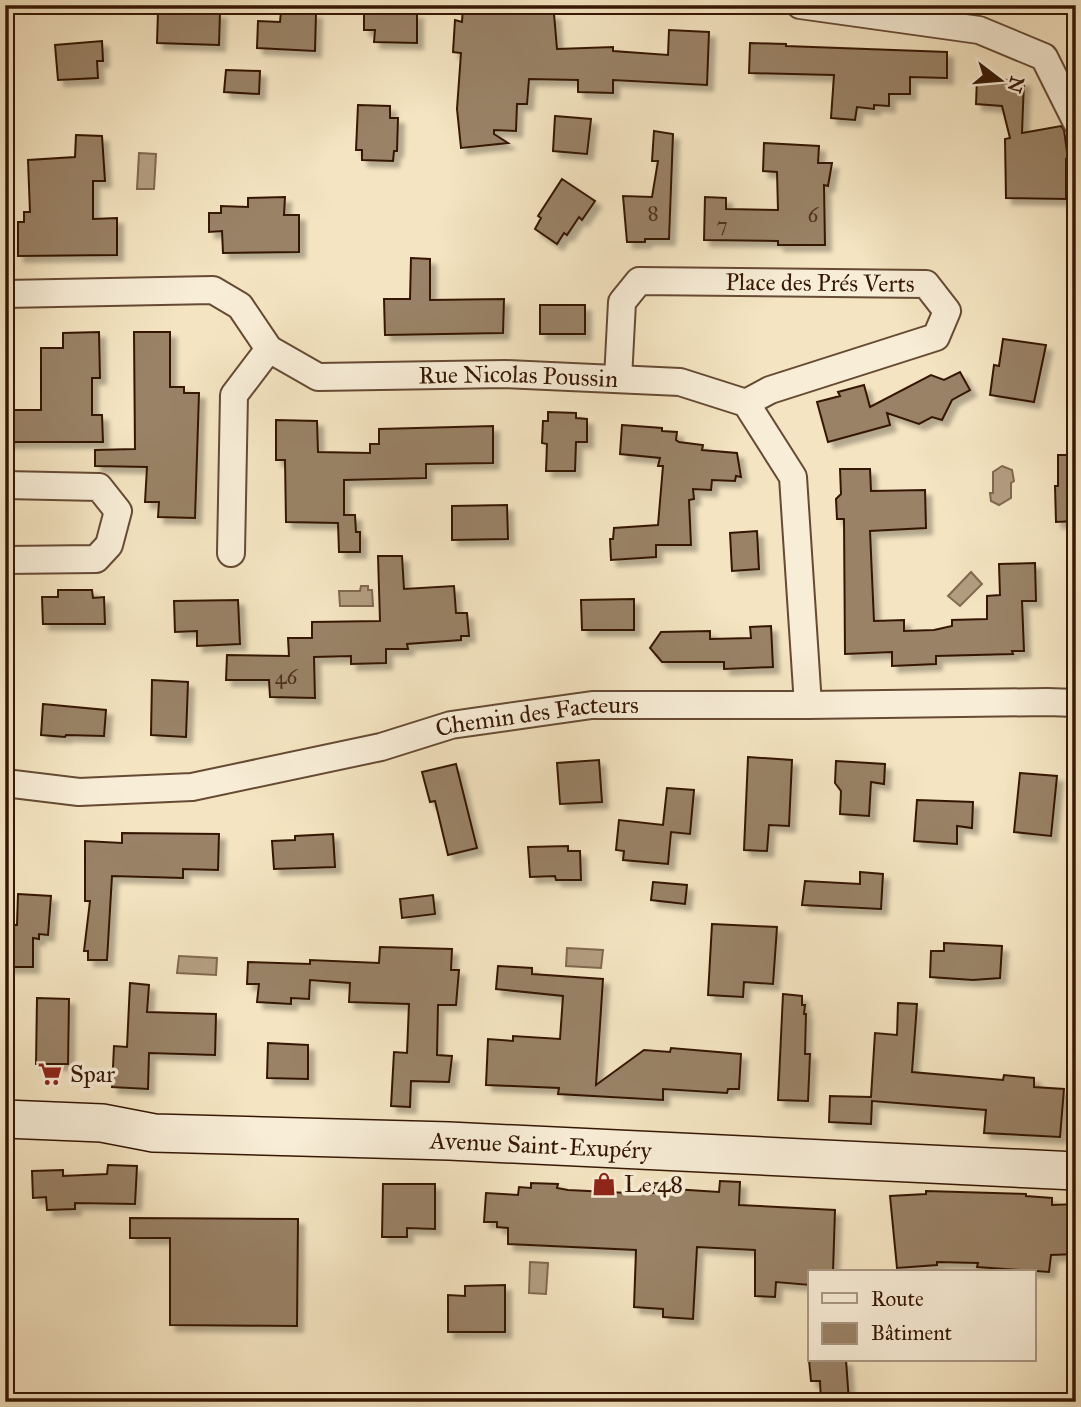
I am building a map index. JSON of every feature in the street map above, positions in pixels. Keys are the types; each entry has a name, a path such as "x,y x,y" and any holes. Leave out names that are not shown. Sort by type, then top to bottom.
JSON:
{"main road":[{"name":"Avenue Saint-Exupéry","path":"5,1119 102,1123 154,1133 449,1141 1076,1171"}],"street":[{"path":"800,5 979,30 1044,57 1076,121"},
{"name":"Place des Prés Verts","path":"618,379 622,302 639,281 926,284 947,311 936,337 770,390 746,403"},
{"name":"Rue Nicolas Poussin","path":"5,294 212,290 240,306 269,349 318,377 505,374 680,382 746,403"},
{"path":"231,554 234,395 269,349"},
{"path":"746,403 793,477 808,705"},
{"path":"5,485 99,487 118,511 109,545 96,559 5,560"},
{"name":"Chemin des Facteurs","path":"5,783 79,792 192,787 381,747 451,725 592,705 1076,704"}],"shaded area":[{"path":"139,153 156,154 154,189 137,189"},
{"path":"1002,466 1012,470 1014,481 1011,483 1011,498 999,505 991,501 990,493 993,493 993,472"},
{"path":"971,572 982,584 960,606 948,596"},
{"path":"361,586 368,586 368,590 372,590 373,606 340,606 339,591 360,591"},
{"path":"567,948 603,950 601,968 566,966"},
{"path":"179,956 217,958 216,975 177,973"},
{"path":"530,1262 548,1263 546,1294 529,1293"}],"building":[{"path":"364,6 400,7 400,13 417,13 417,43 374,42 375,30 364,30"},
{"path":"463,6 483,10 554,14 557,49 613,47 613,51 668,55 669,30 709,32 707,85 613,80 613,93 578,92 578,80 529,79 527,104 517,104 516,131 494,130 494,134 508,143 461,148 457,109 461,53 453,52 455,20 462,22"},
{"path":"158,11 220,13 219,45 157,43"},
{"path":"281,11 316,13 315,51 257,48 258,21 280,22"},
{"path":"102,41 103,61 97,61 98,78 58,80 55,45"},
{"path":"750,43 947,52 947,78 910,77 910,94 889,94 889,106 874,105 874,109 857,107 855,120 831,118 834,75 749,73"},
{"path":"226,70 260,71 259,94 224,92"},
{"path":"977,78 1024,81 1022,133 1061,126 1064,130 1068,159 1066,199 1006,198 1005,139 1010,138 1002,106 976,104"},
{"path":"358,105 390,106 390,118 398,118 397,151 394,151 393,161 362,160 362,150 356,150"},
{"path":"555,116 591,119 587,154 553,151"},
{"path":"654,131 673,134 669,239 627,242 623,196 652,197 658,161 652,161"},
{"path":"76,135 102,136 105,181 93,181 93,219 117,218 117,255 18,256 18,222 24,222 24,212 30,212 28,160 75,157"},
{"path":"764,143 819,146 818,163 832,163 828,186 824,185 825,245 704,240 705,197 726,198 726,209 778,210 777,172 763,171"},
{"path":"562,179 595,201 582,220 579,217 557,244 535,229 541,218 538,216"},
{"path":"285,197 284,215 299,215 299,252 223,253 222,231 209,232 209,213 221,213 221,206 248,207 248,198"},
{"path":"411,258 430,259 430,300 504,299 503,333 385,335 384,299 410,299"},
{"path":"540,305 585,305 585,334 540,334"},
{"path":"99,332 100,378 92,378 92,415 102,415 103,442 5,442 5,415 9,415 10,410 41,410 41,348 63,348 63,333"},
{"path":"134,332 170,332 170,387 184,387 184,393 199,393 195,518 158,517 159,502 145,502 147,467 95,466 95,450 135,449"},
{"path":"1003,339 1046,345 1034,402 990,395 994,365 999,366"},
{"path":"960,372 970,390 952,400 942,420 932,417 919,424 887,413 890,425 828,442 817,402 840,396 838,392 864,385 870,407 931,375 944,380"},
{"path":"548,412 576,413 576,418 587,419 587,442 576,442 575,471 546,471 547,444 542,443 543,421 548,421"},
{"path":"276,420 317,421 318,452 370,453 370,444 379,444 379,429 493,426 493,463 426,464 426,478 344,480 344,515 355,515 356,532 360,532 360,552 339,552 338,523 286,522 285,460 276,460"},
{"path":"622,425 662,428 662,431 677,432 676,440 679,442 703,445 702,450 737,453 741,477 736,476 735,481 712,480 711,490 693,489 694,499 689,500 691,545 656,545 656,557 611,560 610,539 613,539 614,528 658,525 663,466 658,466 660,458 620,454"},
{"path":"1058,455 1076,455 1076,521 1056,522"},
{"path":"840,469 870,469 871,491 925,490 926,528 870,531 874,621 904,620 904,631 934,630 952,626 952,620 987,619 987,596 1000,595 999,564 1035,563 1036,601 1022,601 1024,651 1012,651 1013,654 936,656 936,664 892,666 892,652 845,654 844,519 837,519 836,499 841,494"},
{"path":"507,505 508,539 452,540 452,506"},
{"path":"757,531 759,569 732,571 730,533"},
{"path":"378,556 402,556 404,589 454,586 456,613 467,613 469,636 461,636 461,640 407,644 408,649 386,649 386,663 351,664 351,656 314,657 315,698 270,697 269,680 226,680 227,655 289,656 288,638 312,638 312,622 380,621"},
{"path":"58,590 92,590 93,598 104,597 105,624 43,624 42,597 58,597"},
{"path":"634,599 634,630 582,630 581,600"},
{"path":"238,600 240,644 197,646 197,631 175,632 174,601"},
{"path":"771,626 773,667 724,669 724,662 662,662 650,648 661,632 710,631 710,639 751,638 750,627"},
{"path":"152,680 188,682 186,737 151,735"},
{"path":"43,704 106,710 104,736 41,735"},
{"path":"748,757 792,760 789,826 769,825 767,851 744,850"},
{"path":"599,760 602,802 560,804 557,763"},
{"path":"836,761 885,764 884,784 871,782 869,816 840,814 841,791 835,783"},
{"path":"456,764 477,848 448,855 435,801 430,802 422,772"},
{"path":"1020,773 1057,776 1051,836 1014,832"},
{"path":"667,788 694,790 690,834 671,832 668,864 623,860 624,851 616,850 619,820 663,825"},
{"path":"917,800 973,802 972,828 957,826 957,844 914,841"},
{"path":"122,833 219,834 218,870 183,869 183,878 112,876 107,960 88,960 88,951 84,951 90,901 85,901 85,841 122,843"},
{"path":"333,834 335,867 274,869 272,841 295,840 295,836"},
{"path":"568,846 568,851 580,851 581,880 556,880 555,876 530,877 528,847"},
{"path":"860,872 883,874 881,909 802,905 805,881 860,884"},
{"path":"653,882 687,885 685,904 651,900"},
{"path":"18,894 51,896 48,935 39,934 39,939 33,938 33,967 5,967 5,925 17,925"},
{"path":"433,895 435,914 402,918 400,899"},
{"path":"712,924 777,927 773,984 744,982 743,997 708,995"},
{"path":"944,943 1002,946 1000,978 973,980 930,977 931,951 944,951"},
{"path":"380,947 452,949 451,970 459,970 456,1005 438,1005 437,1055 452,1056 449,1082 411,1081 410,1107 391,1106 394,1052 407,1053 409,1004 349,1002 350,983 310,980 309,999 291,998 291,1004 257,1002 259,984 247,984 248,962 310,964 310,960 379,963"},
{"path":"498,966 532,968 532,974 603,979 596,1085 644,1050 670,1052 671,1048 741,1054 739,1089 728,1089 727,1093 663,1089 663,1100 558,1094 559,1088 486,1085 488,1039 513,1041 513,1036 560,1039 563,996 496,989"},
{"path":"130,983 149,985 147,1012 216,1014 215,1055 149,1053 148,1089 112,1087 114,1046 127,1047"},
{"path":"783,994 802,996 802,1005 805,1005 805,1054 810,1054 808,1101 778,1100"},
{"path":"37,998 69,999 68,1064 36,1064"},
{"path":"898,1003 917,1004 912,1072 1003,1080 1004,1075 1034,1078 1034,1087 1064,1089 1060,1137 984,1133 986,1110 872,1101 871,1124 829,1122 830,1096 871,1097 875,1033 897,1035"},
{"path":"268,1043 308,1045 308,1079 267,1078"},
{"path":"108,1165 137,1166 135,1204 75,1203 75,1209 47,1210 46,1197 33,1198 32,1171 63,1170 63,1176 107,1174"},
{"path":"720,1181 740,1182 739,1205 835,1210 833,1270 808,1270 808,1285 776,1282 775,1297 755,1296 755,1250 697,1247 693,1319 663,1317 663,1309 634,1307 636,1250 508,1244 508,1228 497,1227 497,1222 484,1222 486,1193 518,1195 519,1187 531,1188 531,1183 558,1184 557,1188 568,1190 654,1193 654,1183 673,1184 673,1189 719,1192"},
{"path":"383,1184 435,1184 435,1229 407,1228 407,1237 382,1237"},
{"path":"926,1191 1026,1194 1052,1198 1052,1205 1076,1204 1076,1254 1051,1255 1049,1272 977,1267 978,1263 937,1262 937,1265 897,1268 890,1196 926,1194"},
{"path":"130,1218 298,1219 297,1326 170,1325 170,1238 130,1238"},
{"path":"505,1285 505,1332 448,1332 448,1295 465,1296 465,1286"},
{"path":"809,1362 846,1362 849,1402 821,1402 820,1381 811,1381"}],"place":[{"name":"Spar","path":"50,1074"},
{"name":"Le 48","path":"604,1184"}]}
